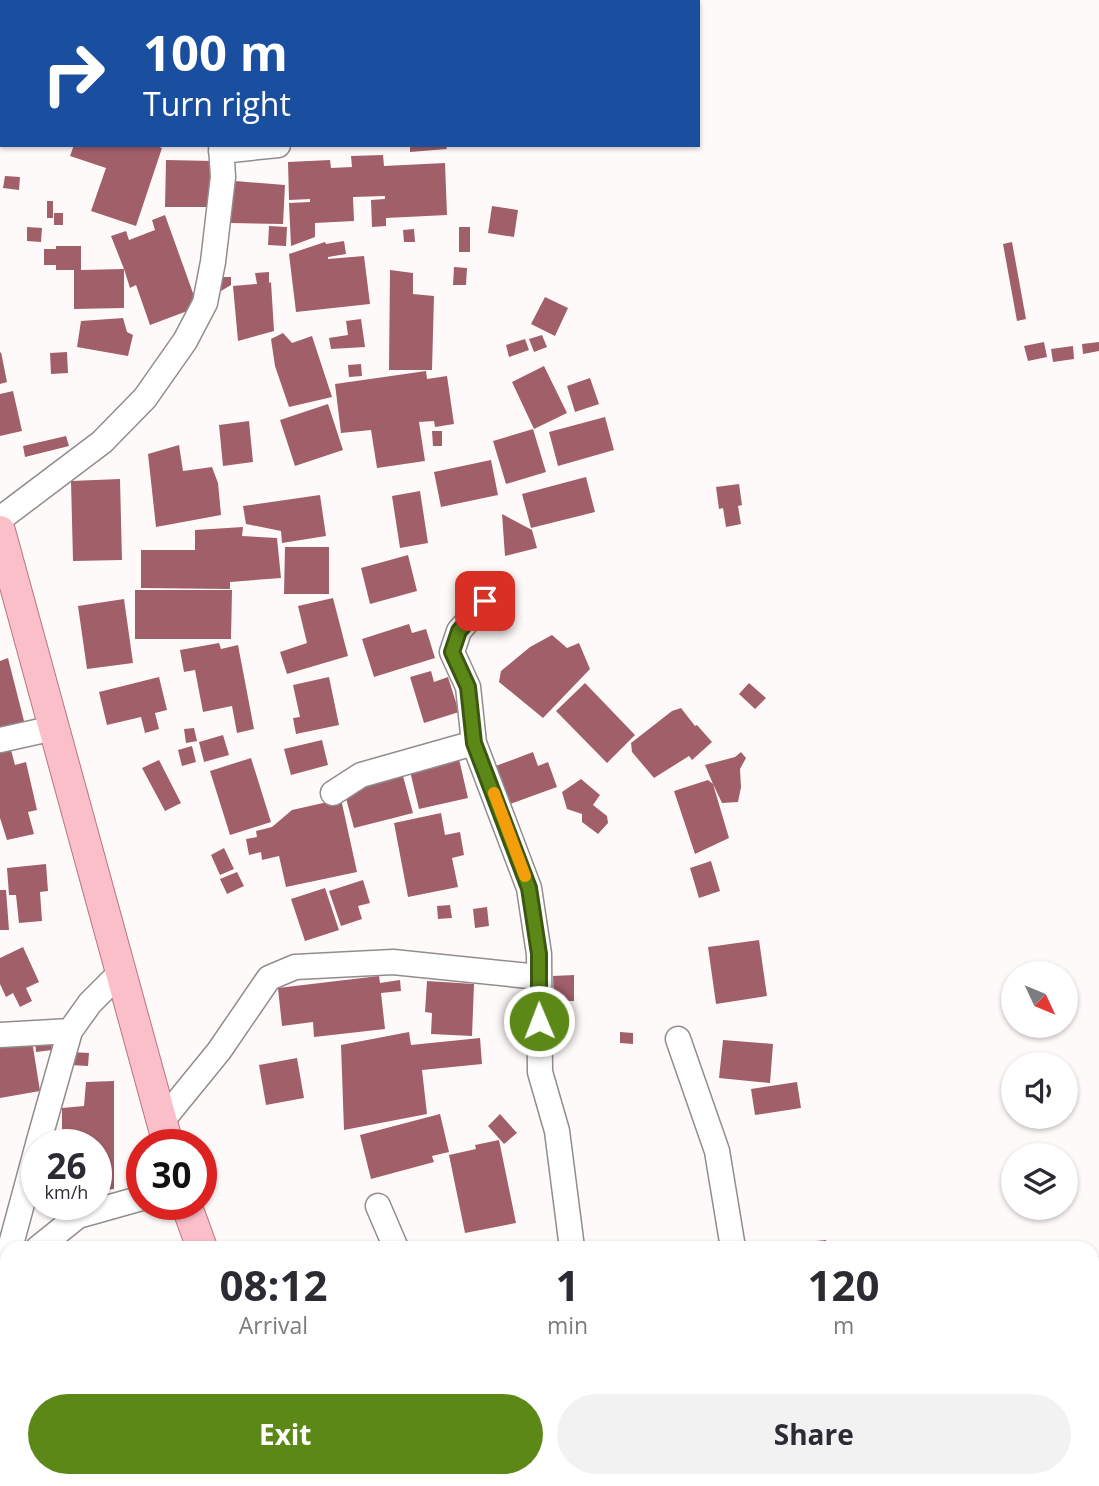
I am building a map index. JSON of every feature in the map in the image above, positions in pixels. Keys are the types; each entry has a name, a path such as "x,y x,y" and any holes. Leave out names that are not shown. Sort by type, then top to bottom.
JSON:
{"main road":[{"path":"3,547 164,1129"},
{"path":"192,1220 199,1241"}],"street":[{"path":"0,519 102,442 145,398 185,341 205,303 213,262 223,177 221,148 240,147"},
{"path":"485,601 459,631 452,652 468,687 474,743 529,888 539,954 540,1072 556,1131 571,1241"},
{"path":"0,740 54,727"},
{"path":"333,793 361,775 474,743"},
{"path":"168,1129 269,978 295,967 393,962 539,976"},
{"path":"42,1129 70,1031 90,1003 121,972"},
{"path":"0,1035 70,1031"},
{"path":"678,1039 717,1151 732,1241"},
{"path":"47,1241 78,1216 126,1202"},
{"path":"12,1241 21,1206"},
{"path":"378,1206 393,1241"}],"building":[{"path":"73,147 162,148 136,226 91,211 106,168 70,156"},
{"path":"410,147 447,149 410,152"},
{"path":"383,155 384,166 445,163 447,215 386,218 386,226 372,227 371,200 385,199 385,196 353,197 354,221 315,223 315,237 291,246 289,203 310,202 310,199 289,200 288,162 330,160 331,168 352,167 351,156"},
{"path":"166,160 213,161 212,207 165,207"},
{"path":"5,176 20,177 19,190 3,188"},
{"path":"235,181 285,185 283,224 230,223"},
{"path":"47,201 53,201 53,218 47,218"},
{"path":"492,206 518,210 514,237 488,233"},
{"path":"54,213 63,213 63,225 54,225"},
{"path":"165,215 198,307 150,325 136,285 130,288 111,236 126,231 129,240 155,230 152,220"},
{"path":"269,226 287,227 286,246 268,245"},
{"path":"27,227 42,228 41,242 27,241"},
{"path":"459,227 470,227 470,252 459,252"},
{"path":"414,229 415,242 404,242 403,230"},
{"path":"344,241 346,254 328,259 364,256 370,304 296,312 289,254 325,242"},
{"path":"1012,242 1026,319 1017,321 1003,244"},
{"path":"81,246 81,270 124,269 124,308 74,309 74,270 56,270 56,265 44,265 44,249"},
{"path":"454,267 467,268 466,285 453,285"},
{"path":"390,270 413,273 413,294 434,296 432,370 389,370"},
{"path":"269,272 274,331 238,341 233,286 257,284 255,273"},
{"path":"220,277 231,277 231,285 221,291"},
{"path":"545,297 568,308 555,336 531,324"},
{"path":"123,318 127,332 133,335 128,356 77,347 81,321"},
{"path":"361,319 365,347 331,349 329,338 348,335 346,321"},
{"path":"283,333 292,343 312,336 332,397 289,407 275,366 271,339"},
{"path":"542,335 547,347 534,352 529,339"},
{"path":"525,339 529,350 509,357 506,345"},
{"path":"1044,342 1047,357 1028,361 1024,346"},
{"path":"1099,342 1099,351 1083,354 1082,344"},
{"path":"1073,346 1074,359 1053,362 1051,349"},
{"path":"67,352 68,373 51,374 50,353"},
{"path":"0,353 7,382 0,384"},
{"path":"361,364 362,376 349,377 348,365"},
{"path":"544,366 567,413 534,429 512,382"},
{"path":"426,371 427,379 447,376 454,424 435,427 434,421 419,422 425,461 377,468 371,430 341,433 335,384"},
{"path":"590,378 599,404 575,412 567,386"},
{"path":"13,391 22,431 0,436 0,394"},
{"path":"328,404 343,450 295,466 280,420"},
{"path":"605,417 614,450 558,466 549,432"},
{"path":"249,421 253,462 223,466 219,425"},
{"path":"533,429 546,472 506,484 493,441"},
{"path":"432,431 442,431 442,446 433,446"},
{"path":"66,436 69,446 25,457 23,446"},
{"path":"179,445 183,471 212,467 218,483 221,515 156,527 148,454"},
{"path":"491,460 498,495 441,507 434,472"},
{"path":"586,477 595,512 531,528 522,494"},
{"path":"120,479 122,560 73,561 71,481"},
{"path":"739,484 741,524 726,527 723,508 719,509 716,487"},
{"path":"420,491 428,543 400,548 392,496"},
{"path":"320,495 326,536 282,543 281,531 246,524 243,506"},
{"path":"502,514 532,530 537,548 505,556"},
{"path":"243,527 242,536 277,538 281,578 230,582 230,589 141,588 141,550 195,550 195,530"},
{"path":"285,547 329,547 329,594 284,594"},
{"path":"408,555 417,591 370,604 361,568"},
{"path":"135,590 232,590 231,639 135,639"},
{"path":"333,598 348,656 287,674 280,652 307,643 298,606"},
{"path":"124,599 133,663 87,669 78,606"},
{"path":"409,624 412,633 426,629 435,658 374,677 362,639"},
{"path":"552,635 567,648 579,643 590,669 543,718 499,682 501,671 530,647"},
{"path":"219,643 221,649 238,645 254,729 237,733 232,706 203,712 195,670 184,672 180,650"},
{"path":"8,658 25,725 0,731 0,661"},
{"path":"431,671 434,682 448,677 459,712 424,723 410,677"},
{"path":"159,677 167,710 155,713 159,729 145,733 141,717 107,725 99,692"},
{"path":"329,677 339,725 296,734 293,718 300,717 293,685"},
{"path":"585,683 635,735 607,763 556,711"},
{"path":"749,683 766,698 755,709 739,694"},
{"path":"681,708 712,742 692,760 689,756 654,778 632,752 631,743 672,711"},
{"path":"194,728 197,741 186,743 184,729"},
{"path":"223,735 229,755 204,762 199,742"},
{"path":"322,740 328,765 291,775 284,749"},
{"path":"10,746 15,765 26,762 37,810 28,812 34,834 7,840 0,818 0,748"},
{"path":"192,746 196,762 182,766 178,750"},
{"path":"533,752 538,766 548,762 557,787 507,805 493,767"},
{"path":"741,752 746,758 740,769 738,802 722,803 705,765 735,757"},
{"path":"251,758 271,822 230,835 210,771"},
{"path":"459,759 468,798 419,809 410,771"},
{"path":"159,760 181,803 165,811 142,768"},
{"path":"403,776 413,813 354,828 344,791"},
{"path":"581,779 600,795 593,805 607,816 608,823 598,834 582,822 582,814 567,809 562,792"},
{"path":"708,780 713,784 729,838 695,854 674,791"},
{"path":"341,799 357,872 286,887 279,856 262,860 261,852 249,855 246,839 257,837 256,831 272,827 292,810"},
{"path":"441,813 445,835 460,832 464,855 452,858 458,887 408,897 394,823"},
{"path":"224,848 234,869 220,875 211,855"},
{"path":"711,861 720,891 699,898 690,868"},
{"path":"46,864 48,891 40,892 42,921 19,923 16,895 9,895 7,868"},
{"path":"237,872 244,886 227,894 220,879"},
{"path":"363,880 370,903 358,906 362,919 341,926 329,891"},
{"path":"325,888 339,930 305,941 291,899"},
{"path":"0,890 6,890 9,930 0,930"},
{"path":"450,905 452,918 438,919 437,906"},
{"path":"487,907 489,926 475,928 473,909"},
{"path":"759,940 767,996 716,1004 708,947"},
{"path":"23,947 39,982 26,988 32,1001 20,1007 13,993 6,997 0,984 0,958"},
{"path":"574,975 574,1001 554,1001 553,976"},
{"path":"379,976 380,983 400,980 401,991 381,993 385,1029 314,1037 313,1022 282,1026 278,988"},
{"path":"427,981 474,984 472,1036 431,1034 432,1013 425,1012"},
{"path":"409,1032 411,1045 480,1038 482,1064 422,1070 427,1114 344,1130 341,1045"},
{"path":"620,1032 633,1033 633,1044 620,1043"},
{"path":"28,1039 33,1047 40,1091 0,1098 0,1044"},
{"path":"51,1039 52,1050 36,1052 35,1040"},
{"path":"723,1040 773,1044 770,1083 719,1078"},
{"path":"71,1052 89,1053 88,1066 70,1065"},
{"path":"297,1058 304,1098 266,1105 259,1065"},
{"path":"114,1081 114,1189 112,1129 62,1129 62,1108 84,1106 86,1082"},
{"path":"797,1082 801,1108 755,1115 751,1089"},
{"path":"440,1114 449,1152 432,1156 434,1162 371,1179 360,1135"},
{"path":"500,1114 517,1133 504,1144 488,1126"},
{"path":"499,1140 516,1223 465,1233 449,1155 476,1149 475,1145"}],"slow traffic":[{"path":"494,793 525,876"}],"route":[{"path":"485,601 459,631 452,652 468,687 474,743 529,888 539,954 539,1021"}]}
